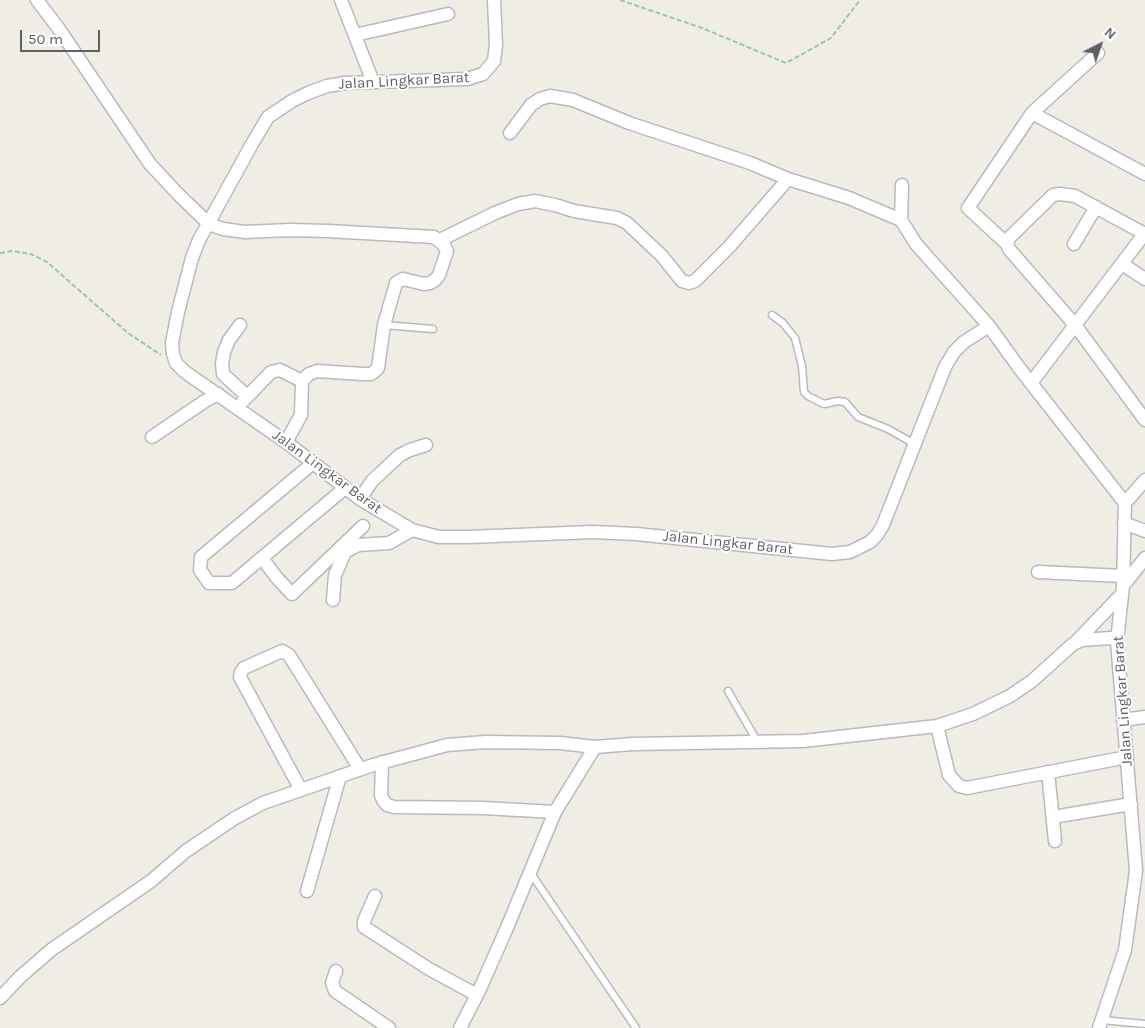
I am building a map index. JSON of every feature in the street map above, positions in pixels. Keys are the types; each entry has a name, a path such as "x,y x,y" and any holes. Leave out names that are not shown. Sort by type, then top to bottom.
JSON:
{"street":[{"path":"37,0 59,29 150,164 208,224 223,229 245,232 328,231 434,237 444,245 447,251 439,276 430,284 398,280 394,287 384,325 378,368 372,374 317,371 309,374 302,380 301,415 286,442"},
{"path":"341,0 373,82"},
{"name":"Jalan Lingkar Barat","path":"494,0 496,45 494,61 484,74 466,79 345,83 327,86 308,93 268,118 199,240 192,258 178,312 172,343 176,363 185,372 238,407 371,507 412,530 439,536 468,537 592,532 636,534 842,554 870,542 877,535 945,367 954,352 964,342 989,326"},
{"path":"355,35 448,14"},
{"path":"1098,53 1032,113 968,208 1007,244 1009,249 1075,325 1145,420"},
{"path":"510,133 531,105 540,99 550,96 573,100 628,123 750,163 788,179 849,198 901,220"},
{"path":"1032,113 1145,174"},
{"path":"440,240 495,212 535,201 574,211 617,218 627,223 662,256 682,281 689,284 729,247 788,179"},
{"path":"902,185 901,220 916,244 989,326 1125,503 1145,480"},
{"path":"1007,244 1009,238 1053,195 1060,194 1075,196 1145,234 1031,383"},
{"path":"1074,244 1096,207"},
{"path":"1122,264 1145,279"},
{"path":"240,325 228,340 222,364 223,374 247,396"},
{"path":"238,407 271,372 280,370 302,380"},
{"path":"152,437 218,394"},
{"path":"360,499 372,481 400,455 426,445"},
{"path":"313,463 201,557 200,570 209,583 232,583 345,488"},
{"name":"Jalan Lingkar Barat","path":"1101,1024 1125,950 1136,871 1117,641 1123,585 1125,503"},
{"path":"358,545 371,507"},
{"path":"1124,523 1145,531"},
{"path":"262,558 292,594 364,526"},
{"path":"333,600 335,575 341,558 348,549 358,545 389,543 412,530"},
{"path":"0,998 20,977 51,950 151,881 216,830 263,803 382,762 447,745 485,742 560,743 595,747 633,744 803,741 937,726 973,714 1010,696 1032,681 1073,644 1145,558"},
{"path":"1038,572 1123,585"},
{"path":"1073,644 1082,640 1096,639 1111,638 1117,641"},
{"path":"301,790 240,677 244,668 282,651 289,655 360,769"},
{"path":"1123,720 1145,717"},
{"path":"937,726 949,775 959,786 967,788 1126,757"},
{"path":"460,1028 506,930 555,812 595,747"},
{"path":"382,762 381,795 387,805 394,807 483,808 555,812"},
{"path":"1048,772 1055,840"},
{"path":"307,891 340,776"},
{"path":"1053,817 1130,804"},
{"path":"375,896 364,921 364,926 429,969 477,995"},
{"path":"336,971 332,984 335,991 389,1028"}],"lane":[{"path":"772,315 783,323 794,338 802,366 804,392 808,396 824,404 838,401 846,402 858,417 888,429 914,443"},
{"path":"384,325 434,329"},
{"path":"728,691 758,741"},
{"path":"530,872 636,1028"},
{"path":"1101,1024 1145,1024"}],"path":[{"path":"620,0 702,28 786,63 832,38 860,0"},
{"path":"0,253 12,250 31,254 47,262 128,333 176,363"}]}
